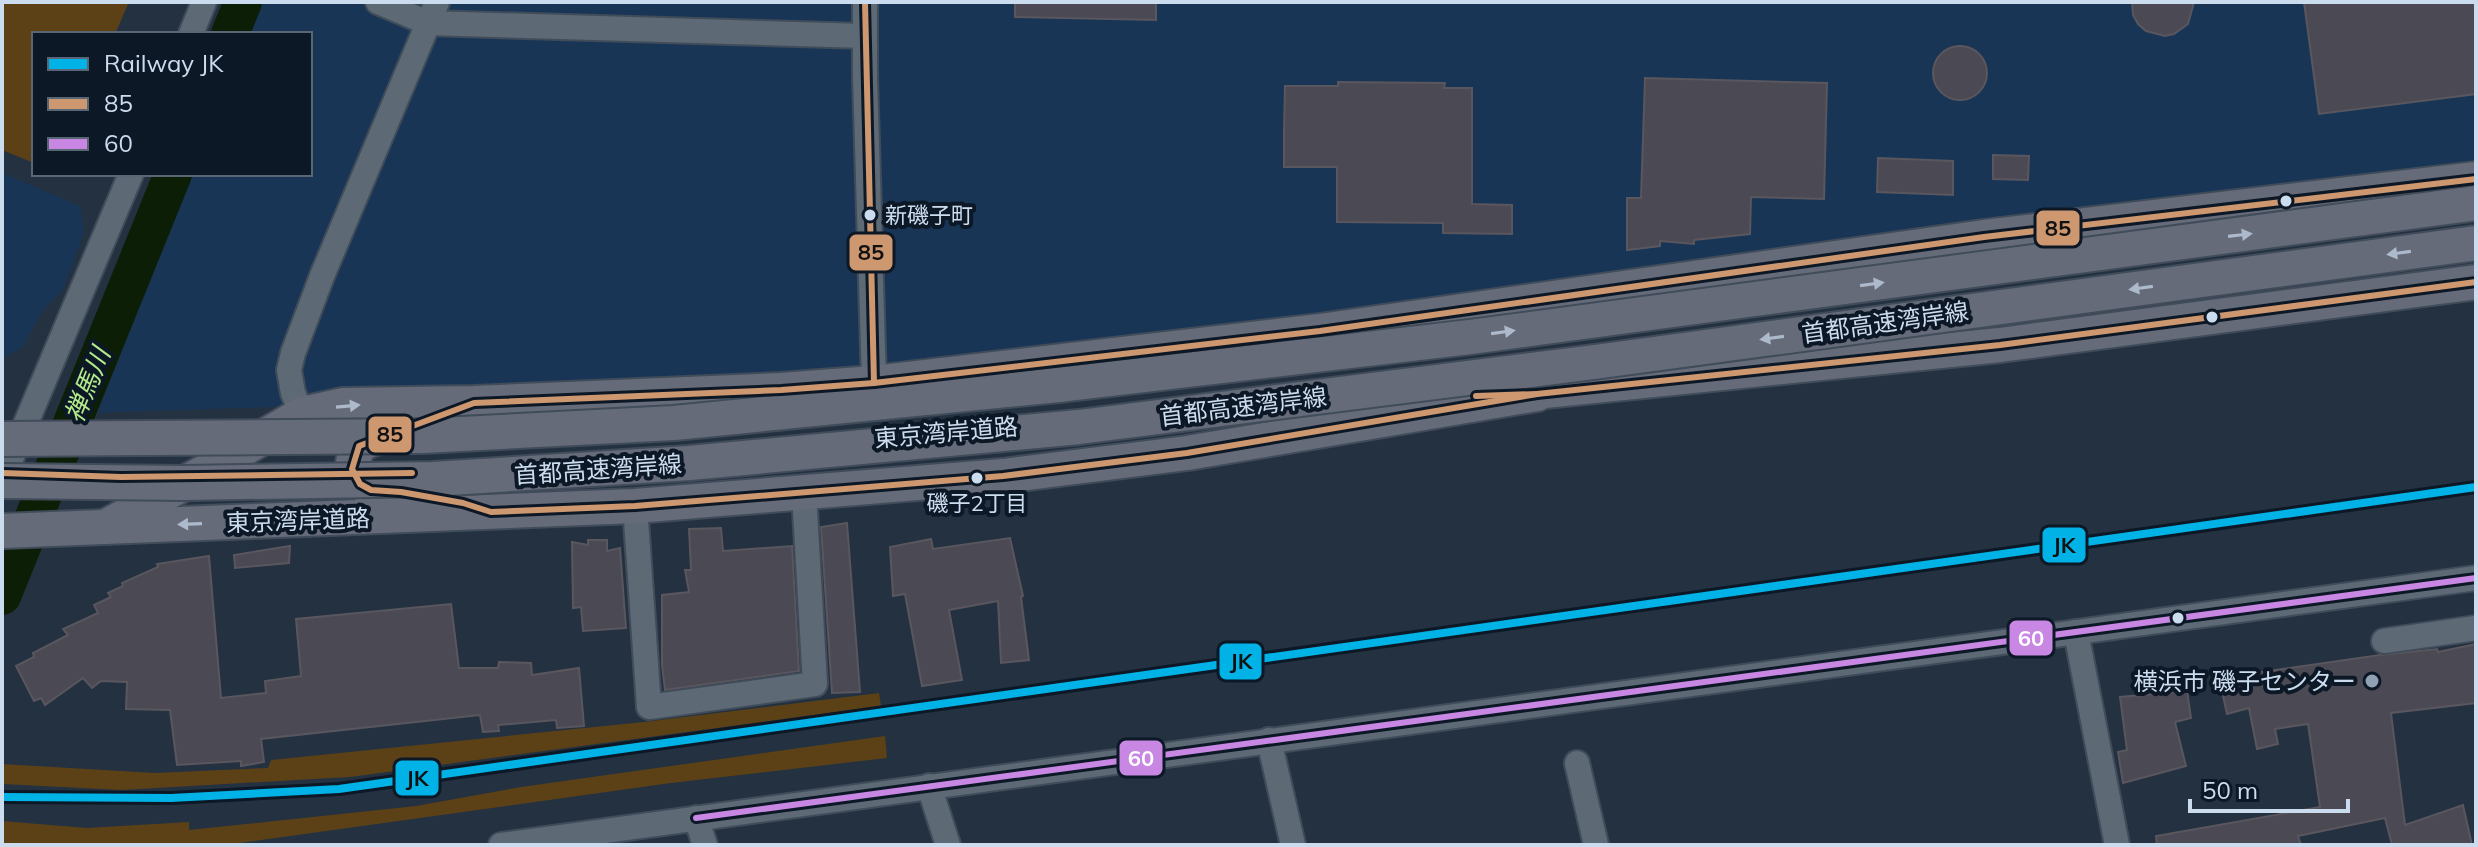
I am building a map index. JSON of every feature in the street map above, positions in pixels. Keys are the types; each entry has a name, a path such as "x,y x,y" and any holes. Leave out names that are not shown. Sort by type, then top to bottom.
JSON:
{"highway":[{"name":"東京湾岸道路","path":"105,527 302,414 343,405 474,403 874,383 1320,331 1984,237 2476,179"},
{"name":"首都高速湾岸線","path":"2,439 422,436 674,423 1058,385 1470,337 2476,203"},
{"name":"首都高速湾岸線","path":"2,480 184,483 433,479 689,463 1079,427 1618,359 2476,243"},
{"name":"東京湾岸道路","path":"14,532 635,506 1003,476 1187,453 1537,394 2000,345 2476,282"},
{"name":"東京湾岸道路","path":"2,448 419,445 649,433 762,423 1123,384 1517,303"},
{"name":"東京湾岸道路","path":"2,473 121,477 368,475 730,453 1141,414 1537,394"},
{"name":"東京湾岸道路","path":"474,403 359,446 352,469 360,484 371,490 447,500 491,512"}],"street":[{"path":"192,32 204,2"},
{"path":"378,2 433,13 865,36"},
{"path":"865,2 874,383"},
{"path":"302,414 293,393 289,370 293,353 322,276 433,13"},
{"path":"2,480 130,176"},
{"path":"635,506 649,707 815,684 804,493"},
{"path":"501,845 2476,578"},
{"path":"2384,641 2476,628"},
{"path":"2076,632 2117,845"},
{"path":"1269,740 1293,845"},
{"path":"1577,763 1596,845"},
{"path":"929,786 948,845"},
{"path":"696,818 705,845"}],"shaded area":[{"path":"2,2 129,2 116,32 32,32 32,162 2,150"},
{"path":"256,2 2476,2 2476,164 1772,253 932,365 425,402 86,413 184,176 312,176 312,32 244,32"},
{"path":"2,173 80,206 84,232 63,290 43,310 23,347 2,358"},
{"path":"879,693 881,706 350,777 122,790 2,784 2,764 155,773 268,768 271,760 644,722"},
{"path":"885,736 887,758 671,783 225,845 2,845 2,821 87,828 189,822 189,830 416,806 521,787"}],"building":[{"path":"1015,2 1156,2 1156,20 1015,17"},
{"path":"2132,2 2194,2 2188,24 2165,36 2146,31 2138,24 2133,15"},
{"path":"2304,2 2476,2 2476,94 2319,114"},
{"path":"1960,46 1979,54 1987,73 1979,92 1960,100 1941,92 1933,73 1941,54"},
{"path":"1645,78 1827,83 1824,199 1751,197 1750,234 1694,240 1694,244 1660,241 1660,246 1627,250 1627,198 1641,198"},
{"path":"1338,82 1445,83 1444,88 1472,88 1472,204 1512,205 1512,234 1443,233 1443,223 1337,222 1337,167 1284,167 1284,130 1285,86 1338,86"},
{"path":"1993,155 2029,156 2028,180 1993,179"},
{"path":"1878,158 1953,161 1953,195 1877,192"},
{"path":"847,523 860,692 832,693 821,527"},
{"path":"721,528 723,551 792,546 799,671 665,690 662,595 689,592 685,570 691,570 689,529"},
{"path":"1010,538 1023,596 1029,660 1001,663 998,601 949,610 962,680 922,686 905,594 893,596 890,547 931,539 933,549"},
{"path":"588,540 607,540 607,551 620,548 626,628 583,631 581,607 573,608 572,542 588,545"},
{"path":"290,546 289,563 235,568 234,555"},
{"path":"209,556 221,698 266,693 265,681 301,676 296,619 451,604 459,668 498,668 499,662 531,663 532,675 579,668 584,726 557,728 556,720 498,725 499,731 483,732 480,715 261,739 264,762 241,766 241,761 177,765 170,710 126,709 127,682 101,681 92,688 83,678 45,705 41,698 34,701 16,666 34,657 33,653 68,635 63,629 98,613 94,605 111,597 108,593 123,586 122,583 158,567 157,564"},
{"path":"2476,644 2476,703 2391,713 2405,825 2463,805 2472,845 2392,845 2385,818 2298,836 2301,845 2157,845 2156,836 2320,807 2308,724 2275,729 2278,744 2257,749 2249,708 2227,714 2219,678 2380,655 2437,649 2438,652"},
{"path":"2187,691 2191,718 2175,722 2186,766 2123,783 2118,752 2127,750 2120,697"}],"waterway":[{"name":"禅馬川","path":"231,32 243,2"},
{"name":"禅馬川","path":"2,596 172,176"}],"rail line":[{"name":"JK","path":"2,797 171,798 339,789 2476,487"}],"transit line":[{"name":"85","path":"865,2 874,383"},
{"name":"85","path":"1537,394 1187,453 1003,476 635,506 491,512 463,503 371,490 360,484 352,469 359,446 474,403 874,383 1320,331 1984,237 2476,179"},
{"name":"85","path":"1476,396 1537,394 2000,345 2476,282"},
{"name":"85","path":"2,473 121,477 412,473"},
{"name":"60","path":"696,818 2476,578"}],"place":[{"name":"新磯子町","path":"870,215"},
{"name":"磯子2丁目","path":"977,478"},
{"name":"横浜市 磯子センター","path":"2372,681"}]}
